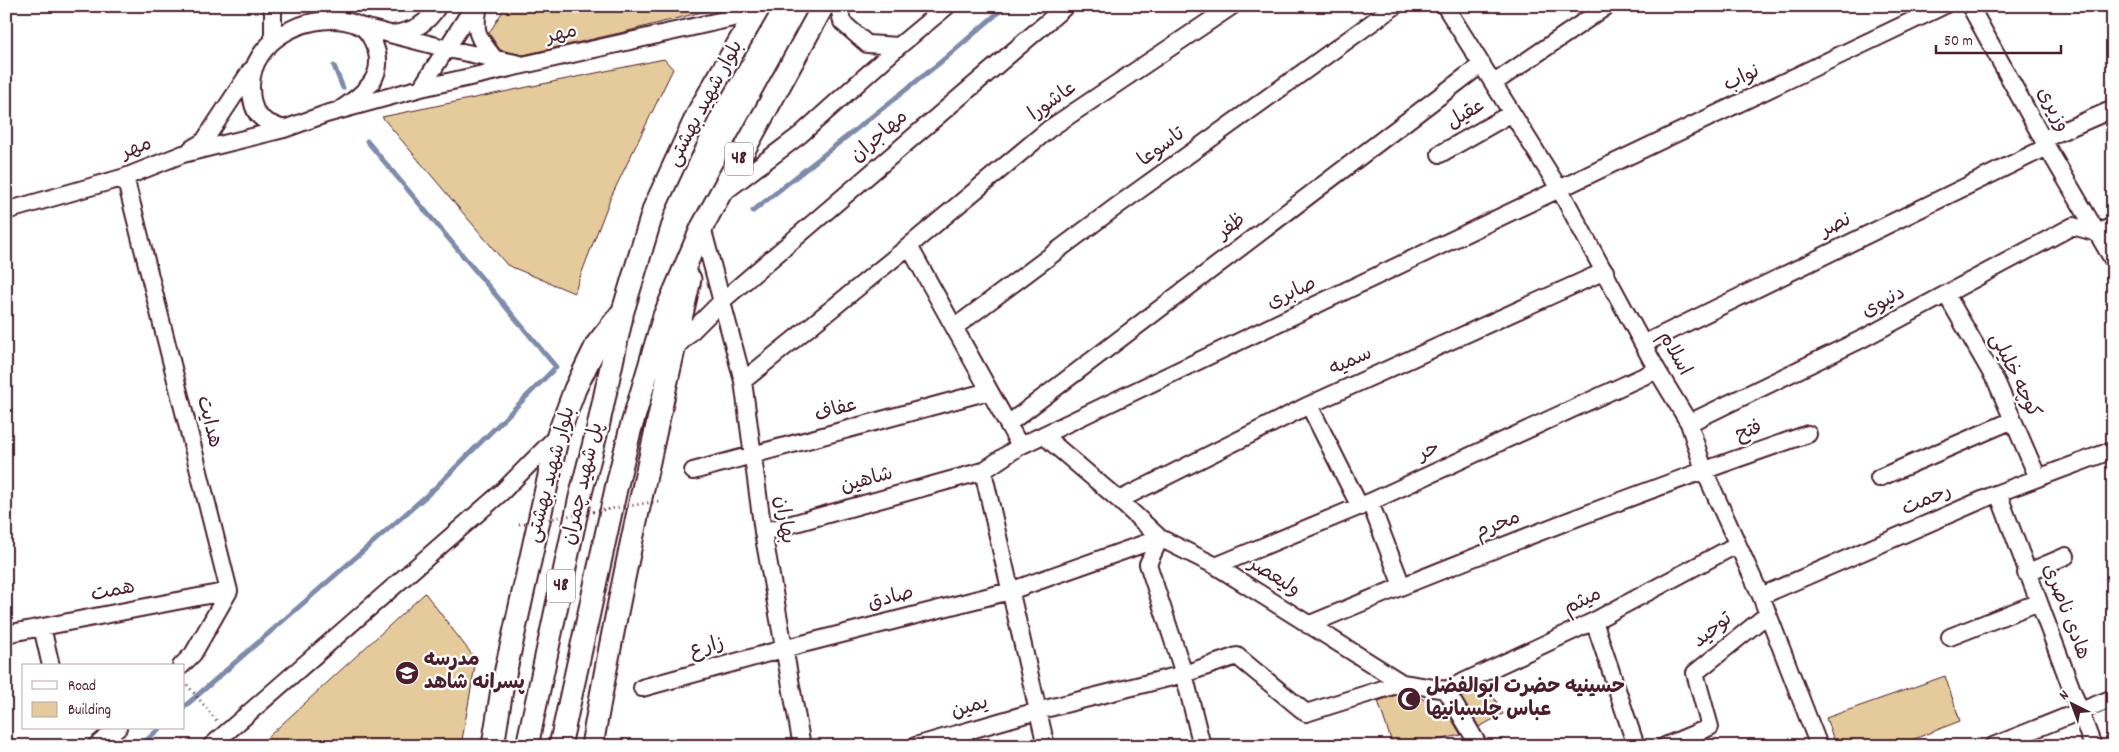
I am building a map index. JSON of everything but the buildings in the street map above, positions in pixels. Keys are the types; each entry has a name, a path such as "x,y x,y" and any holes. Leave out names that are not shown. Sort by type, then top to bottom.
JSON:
{"main road":[{"name":"48","path":"702,227 822,6"},
{"name":"بلوار شهید بهشتی","path":"493,746 503,683 558,435 575,389 597,344 623,311 654,208 700,109 757,10"},
{"name":"پل شهید چمران","path":"560,746 579,651 630,431 664,316 702,227"},
{"path":"592,746 604,674 652,443 702,227"},
{"name":"پل شهید چمران","path":"528,746 580,497 598,427 623,311"}],"street":[{"path":"271,6 273,12 273,41"},
{"path":"327,6 337,21"},
{"path":"390,35 410,32 424,23 438,6"},
{"path":"421,88 448,49 474,6"},
{"path":"479,6 475,25 476,33 495,59"},
{"path":"839,6 842,22 867,44 899,46"},
{"path":"718,197 800,135 899,46 947,6"},
{"name":"مهاجران","path":"674,349 722,301 1066,6"},
{"name":"عاشورا","path":"743,381 1049,129 1232,6"},
{"name":"تاسوعا","path":"955,327 1117,206 1395,6"},
{"name":"اسلام","path":"1446,6 1560,190 1657,370 1690,423 1704,470 1736,545 1761,596 1819,746"},
{"path":"1494,83 1607,6"},
{"name":"نواب","path":"1560,190 1943,6"},
{"name":"وزیری","path":"1970,6 2113,260"},
{"name":"مهر","path":"342,110 421,88 525,66 757,10"},
{"path":"183,154 204,141 258,58 273,41 291,29 314,21 337,21 359,26 369,34 378,53 374,80 362,96 342,110 284,129 263,120 255,112 252,102 251,84 258,58"},
{"name":"مهر","path":"359,26 448,49 525,66"},
{"name":"ظفر","path":"1008,424 1482,64"},
{"name":"نصر","path":"1643,344 2113,109"},
{"name":"عقیل","path":"1440,154 1512,113"},
{"name":"مهر","path":"6,211 125,177 183,154 284,129"},
{"name":"هدایت","path":"125,177 229,591"},
{"name":"صابری","path":"1020,446 1560,190"},
{"name":"دنیوی","path":"1690,423 1862,339 2073,226 2097,233"},
{"path":"2097,233 2113,226"},
{"name":"بهاران","path":"702,227 743,381 763,532 802,746"},
{"path":"909,246 1020,446"},
{"name":"سمیه","path":"1119,500 1309,405 1605,271"},
{"name":"کوچه خلیلی","path":"1946,294 1997,383 2038,478"},
{"name":"حر","path":"1216,566 1365,505 1657,370"},
{"name":"عفاف","path":"693,472 989,391"},
{"path":"1309,405 1365,505 1402,586"},
{"path":"1879,478 2013,420"},
{"name":"فتح","path":"1704,470 1808,434"},
{"path":"212,746 502,492 558,435"},
{"name":"ولیعصر","path":"1043,435 1160,538 1216,566 1402,683 1446,690"},
{"name":"شاهین","path":"763,532 983,471 1020,446"},
{"name":"رحمت","path":"1761,596 1998,494 2113,450"},
{"name":"محرم","path":"1308,625 1402,586 1704,470"},
{"path":"983,471 1046,746"},
{"name":"هادی ناصری","path":"1998,494 2026,572 2081,711 2092,746"},
{"path":"1160,538 1148,564 1184,674 1202,746"},
{"name":"صادق","path":"783,649 1010,591 1160,538"},
{"name":"میثم","path":"1446,690 1594,621 1736,545"},
{"path":"2026,572 2066,556"},
{"path":"183,664 193,654 229,591"},
{"name":"همت","path":"6,634 229,591"},
{"path":"1950,637 2039,602"},
{"name":"توحید","path":"1665,746 1710,727 1695,672 1768,614"},
{"path":"1594,621 1636,746"},
{"path":"42,627 51,664"},
{"name":"زارع","path":"642,688 783,649"},
{"name":"یمین","path":"915,746 1037,710 1184,674 1237,656 1306,713 1402,683"},
{"path":"1446,690 1479,746"},
{"path":"1993,746 2113,698"},
{"path":"96,746 116,730"}],"path":[{"path":"519,524 658,501"},
{"path":"186,683 214,717"}],"waterway":[{"path":"753,211 942,61 1006,6"},
{"path":"334,66 343,88"},
{"path":"185,706 433,490 556,367 367,141"},
{"path":"140,746 158,730"}],"place":[{"name":"مدرسه پسرانه شاهد","path":"407,673"},
{"name":"حسینیه حضرت ابوالفضل عباس چلسبانیها","path":"1409,699"}]}
